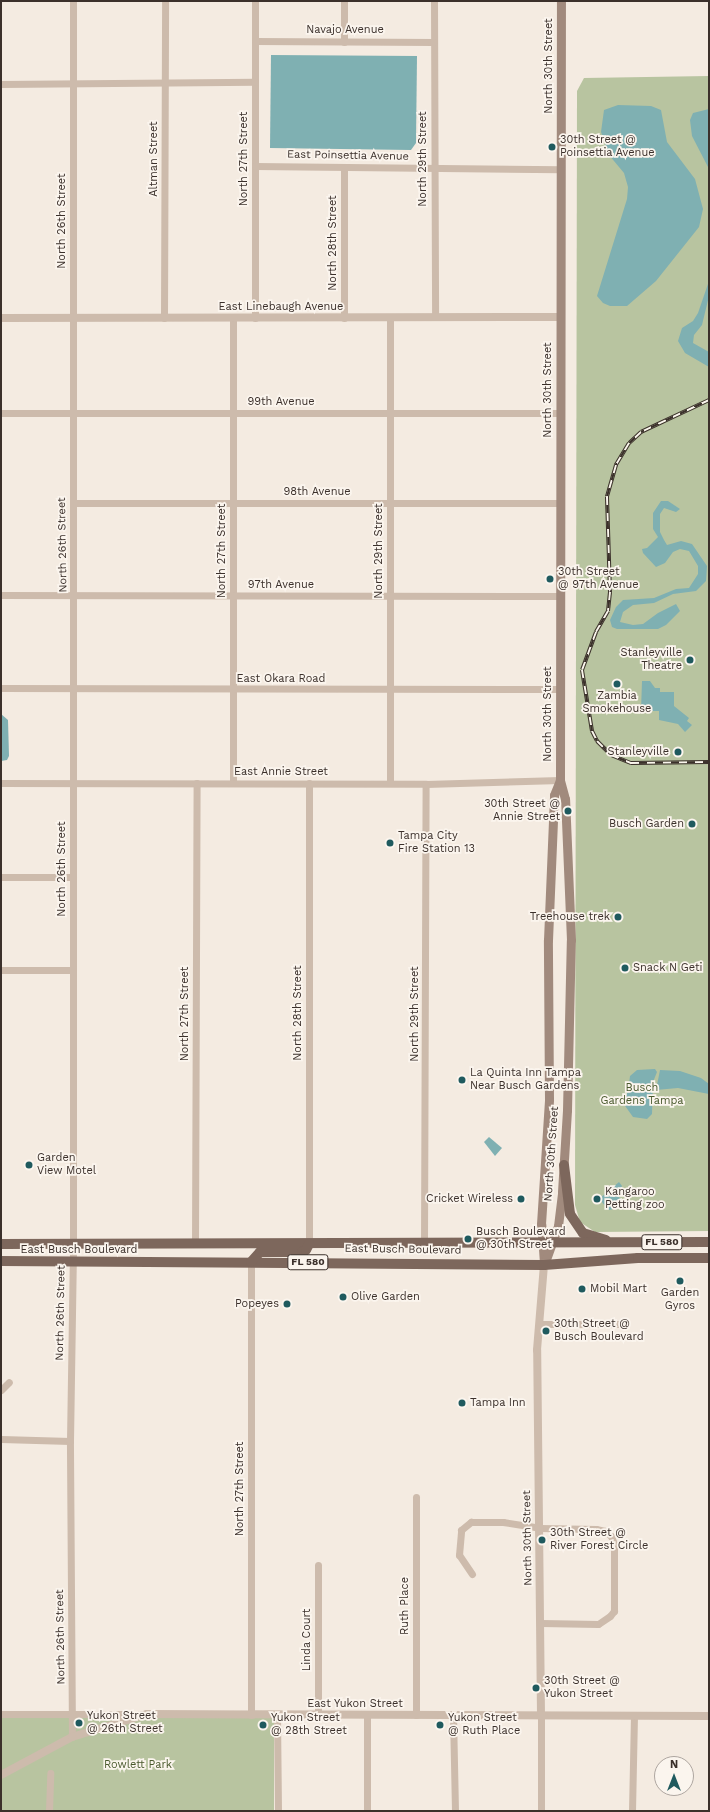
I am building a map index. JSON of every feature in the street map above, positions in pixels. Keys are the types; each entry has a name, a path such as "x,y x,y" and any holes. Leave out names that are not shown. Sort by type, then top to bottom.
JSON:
{"main road":[{"name":"North 30th Street","path":"544,1265 558,1226 564,1166 567,1110 571,940 565,800 560,780 561,1"},
{"name":"North 30th Street","path":"544,1265 541,1244 549,1099 548,940 554,795 560,780"},
{"path":"564,1166 570,1214 578,1227 583,1233 616,1243"},
{"name":"East Busch Boulevard","path":"1,1244 552,1244 709,1242"},
{"path":"251,1262 260,1252 302,1252 306,1250 309,1244"},
{"name":"East Busch Boulevard","path":"1,1262 251,1262 544,1265 638,1258 709,1258"}],"street":[{"name":"North 26th Street","path":"72,1737 70,1441 73,1262 74,594 71,414 73,318 73,1"},
{"name":"Altman Street","path":"164,1 164,318"},
{"name":"North 27th Street","path":"255,1 255,318"},
{"path":"344,1 344,42"},
{"name":"North 29th Street","path":"434,1 435,317"},
{"name":"Navajo Avenue","path":"256,40 434,42"},
{"path":"1,84 165,84 254,82"},
{"name":"East Poinsettia Avenue","path":"254,166 561,169"},
{"name":"North 28th Street","path":"344,168 344,318"},
{"name":"East Linebaugh Avenue","path":"1,318 390,318 560,316"},
{"name":"North 27th Street","path":"233,318 233,783"},
{"name":"North 29th Street","path":"390,318 390,783"},
{"name":"99th Avenue","path":"1,413 560,413"},
{"name":"98th Avenue","path":"73,503 560,503"},
{"name":"97th Avenue","path":"1,594 560,596"},
{"name":"East Okara Road","path":"1,688 391,690 560,689"},
{"name":"East Annie Street","path":"1,783 426,784 560,780"},
{"name":"North 27th Street","path":"195,1244 197,783"},
{"name":"North 28th Street","path":"309,783 309,1244"},
{"name":"North 29th Street","path":"424,1244 426,784"},
{"path":"1,877 73,877"},
{"path":"1,970 73,970"},
{"name":"North 27th Street","path":"251,1262 251,1715"},
{"name":"North 30th Street","path":"541,1811 542,1623 537,1350 544,1265"},
{"path":"540,1324 619,1324"},
{"path":"1,1390 9,1382"},
{"path":"1,1439 70,1441"},
{"name":"Ruth Place","path":"416,1497 416,1715"},
{"path":"472,1574 459,1555 462,1530 471,1522 503,1522 540,1528 596,1528 605,1531 612,1536 614,1544 615,1576 614,1611 605,1621 598,1624 542,1623"},
{"name":"Linda Court","path":"318,1565 318,1714"},
{"name":"East Yukon Street","path":"1,1714 367,1714 634,1717 709,1716"},
{"path":"1,1775 72,1737 147,1714"},
{"path":"367,1714 367,1811"},
{"path":"277,1715 278,1811"},
{"path":"453,1715 455,1811"},
{"path":"632,1811 634,1717"},
{"path":"49,1811 50,1773"}],"green space":[{"name":"Busch Gardens Tampa","path":"709,76 709,1231 595,1232 580,1222 575,1205 577,91 584,78"},
{"name":"Rowlett Park","path":"1,1718 274,1718 274,1811 1,1811"}],"water":[{"path":"271,55 417,56 416,143 411,150 270,148"},
{"path":"618,105 651,106 661,110 667,142 695,179 703,209 699,227 656,281 627,306 610,306 603,303 597,296 627,199 628,187 624,173 609,155 601,132 604,110"},
{"path":"709,109 709,169 692,136 690,120 693,113"},
{"path":"709,281 709,296 702,325 694,335 693,343 709,352 709,367 685,353 678,341 682,328 693,321 698,313"},
{"path":"661,501 668,501 680,509 676,512 664,508 660,514 660,532 664,540 667,545 681,541 692,544 707,566 706,581 696,591 673,594 654,603 633,605 623,612 620,622 633,625 643,624 658,613 676,604 680,611 666,625 658,629 617,629 612,627 610,620 616,607 623,600 654,598 676,589 689,588 698,574 698,566 689,551 680,549 673,552 665,563 656,567 643,553 642,549 647,548 658,537 653,529 653,513"},
{"path":"642,681 650,681 655,688 660,688 660,692 674,692 674,706 689,718 687,721 692,725 685,732 678,724 659,720 659,711 641,711"},
{"path":"1,714 8,720 9,756 7,760 1,761"},
{"path":"655,1069 657,1072 653,1082 652,1114 647,1119 633,1117 623,1103 628,1091 630,1076 637,1070"},
{"path":"660,1070 680,1071 701,1078 709,1084 709,1094 678,1088 656,1090"},
{"path":"489,1137 502,1148 495,1156 484,1142"},
{"path":"619,1182 622,1186 617,1196 626,1202 624,1206 609,1210 599,1199"}],"railway":[{"path":"709,400 641,432 629,443 616,465 607,497 610,592 608,611 596,632 582,670 592,731 597,741 611,755 631,763 709,762"}],"place":[{"name":"30th Street @ Poinsettia Avenue","path":"552,147"},
{"name":"30th Street @ 97th Avenue","path":"550,579"},
{"name":"Stanleyville Theatre","path":"690,660"},
{"name":"Zambia Smokehouse","path":"617,684"},
{"name":"Stanleyville","path":"678,752"},
{"name":"30th Street @ Annie Street","path":"568,811"},
{"name":"Busch Garden","path":"692,824"},
{"name":"Tampa City Fire Station 13","path":"390,843"},
{"name":"Treehouse trek","path":"618,917"},
{"name":"Snack N Geti","path":"625,968"},
{"name":"La Quinta Inn Tampa Near Busch Gardens","path":"462,1080"},
{"name":"Garden View Motel","path":"29,1165"},
{"name":"Cricket Wireless","path":"521,1199"},
{"name":"Kangaroo Petting zoo","path":"597,1199"},
{"name":"Busch Boulevard @ 30th Street","path":"468,1239"},
{"name":"Garden Gyros","path":"680,1281"},
{"name":"Mobil Mart","path":"582,1289"},
{"name":"Olive Garden","path":"343,1297"},
{"name":"Popeyes","path":"287,1304"},
{"name":"30th Street @ Busch Boulevard","path":"546,1331"},
{"name":"Tampa Inn","path":"462,1403"},
{"name":"30th Street @ River Forest Circle","path":"542,1540"},
{"name":"30th Street @ Yukon Street","path":"536,1688"},
{"name":"Yukon Street @ 26th Street","path":"79,1723"},
{"name":"Yukon Street @ 28th Street","path":"263,1725"},
{"name":"Yukon Street @ Ruth Place","path":"440,1725"}]}
